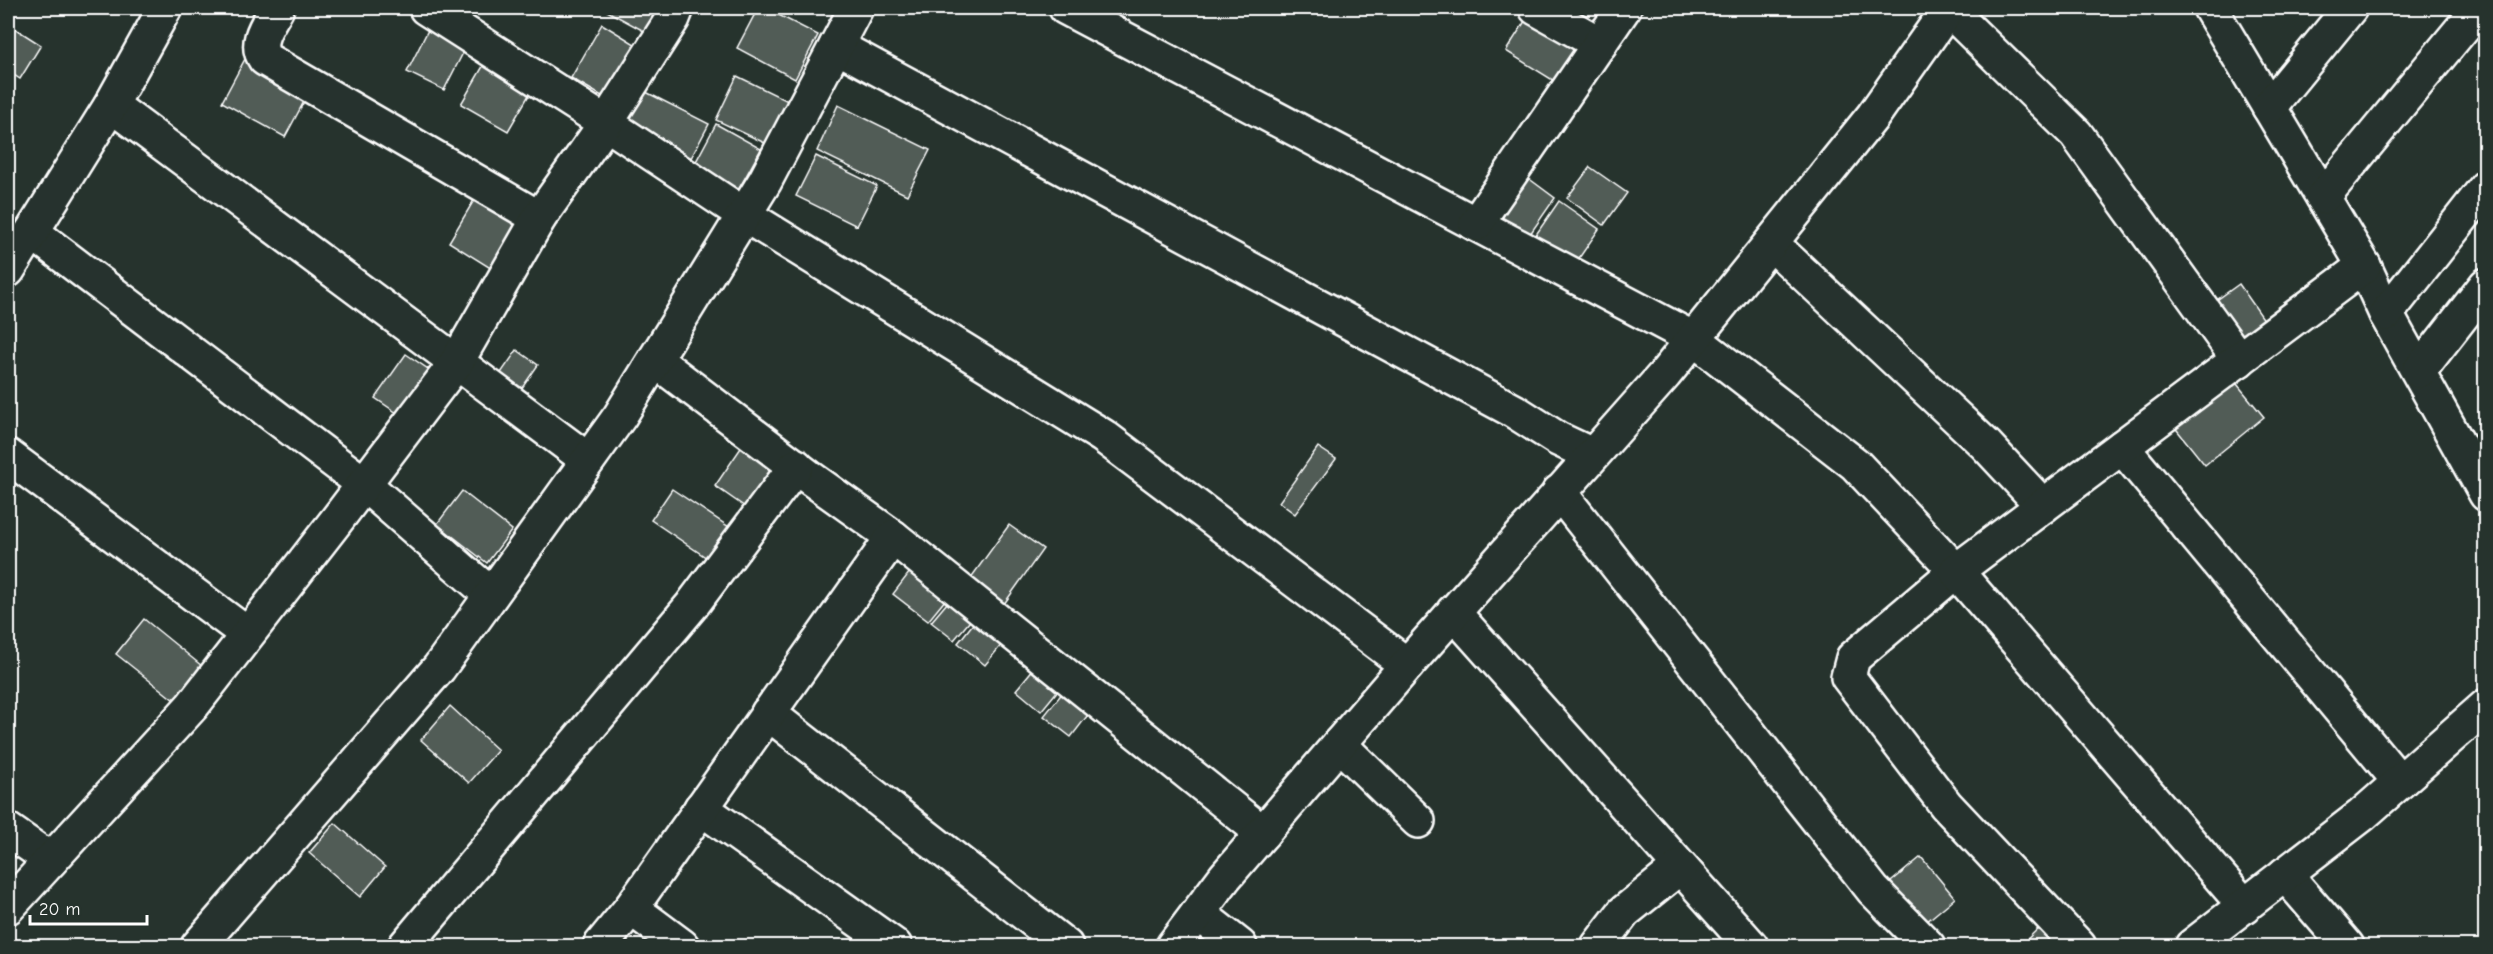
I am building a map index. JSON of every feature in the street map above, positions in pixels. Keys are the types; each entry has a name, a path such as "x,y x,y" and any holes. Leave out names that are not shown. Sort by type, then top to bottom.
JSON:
{"street":[{"path":"8,270 111,105 165,8"},
{"path":"277,8 261,37 260,50 265,59 539,218"},
{"path":"426,8 746,214 1103,436 1407,665"},
{"path":"8,908 192,706 456,363 539,218 606,123 673,18 677,8"},
{"path":"198,946 439,668 620,416 746,214 856,8"},
{"path":"1066,8 1694,339 1855,464 1956,571 2245,906"},
{"path":"1536,8 1600,44"},
{"path":"1476,224 1624,8"},
{"path":"1173,946 1263,833 1339,744 1694,339 1873,117 1948,8 2076,134 2239,360"},
{"path":"2210,8 2364,267 2386,314 2486,494"},
{"path":"2269,107 2350,8"},
{"path":"2323,197 2479,8"},
{"path":"836,46 1514,411 1558,439 1592,455"},
{"path":"111,105 588,460"},
{"path":"2386,314 2486,187"},
{"path":"32,232 364,484 491,595"},
{"path":"1771,243 1986,445 2043,506"},
{"path":"2079,946 1946,805 1848,677 1853,658 1956,571 2364,267"},
{"path":"2419,371 2486,285"},
{"path":"655,360 893,537 1263,833"},
{"path":"2122,447 2400,782"},
{"path":"8,456 247,634"},
{"path":"405,946 692,605 796,466"},
{"path":"1559,492 1873,890 1928,946"},
{"path":"600,946 631,908 893,537"},
{"path":"1453,612 1751,946"},
{"path":"2192,946 2361,815 2486,706"},
{"path":"768,713 1066,946"},
{"path":"1339,744 1418,821"},
{"path":"701,808 895,946"},
{"path":"8,830 51,860"},
{"path":"1598,946 1624,912 1680,867"},
{"path":"2285,874 2347,946"},
{"path":"631,908 682,946"},
{"path":"1198,913 1240,946"}],"building":[{"path":"609,8 669,8 653,36 607,11"},
{"path":"758,8 765,8 818,35 795,79 737,48"},
{"path":"1532,10 1585,43 1559,84 1506,51"},
{"path":"8,24 41,45 20,79 8,71"},
{"path":"431,24 468,43 444,90 407,72"},
{"path":"602,24 643,49 612,102 571,78"},
{"path":"489,56 536,83 508,131 461,104"},
{"path":"245,59 308,94 285,137 222,102"},
{"path":"737,76 788,101 767,144 716,120"},
{"path":"638,88 709,124 691,158 620,123"},
{"path":"838,105 930,150 907,195 817,151"},
{"path":"716,124 761,149 736,194 692,169"},
{"path":"816,156 877,186 857,226 796,196"},
{"path":"1590,167 1627,193 1604,225 1567,198"},
{"path":"1520,172 1555,198 1528,237 1492,211"},
{"path":"477,195 521,223 492,269 449,242"},
{"path":"1559,201 1599,229 1575,264 1535,236"},
{"path":"2239,284 2267,324 2238,344 2210,305"},
{"path":"2486,291 2486,326 2468,313"},
{"path":"517,350 538,365 515,398 494,383"},
{"path":"406,354 431,371 400,415 375,398"},
{"path":"2228,373 2264,417 2205,465 2169,420"},
{"path":"749,436 782,459 748,509 715,486"},
{"path":"1318,447 1336,459 1295,514 1279,502"},
{"path":"672,489 732,529 710,560 651,520"},
{"path":"462,491 512,530 487,563 437,524"},
{"path":"1009,525 1043,549 1004,604 970,579"},
{"path":"919,560 955,588 928,621 893,594"},
{"path":"958,590 980,609 954,640 931,622"},
{"path":"983,611 1011,633 985,665 958,643"},
{"path":"144,619 202,666 174,700 116,654"},
{"path":"1043,657 1068,678 1041,711 1016,690"},
{"path":"1071,682 1098,702 1071,737 1044,716"},
{"path":"450,706 498,750 469,783 421,740"},
{"path":"335,823 385,867 360,897 309,853"},
{"path":"1921,857 1955,898 1920,927 1886,886"},
{"path":"2043,924 2065,946 2020,946"}]}
